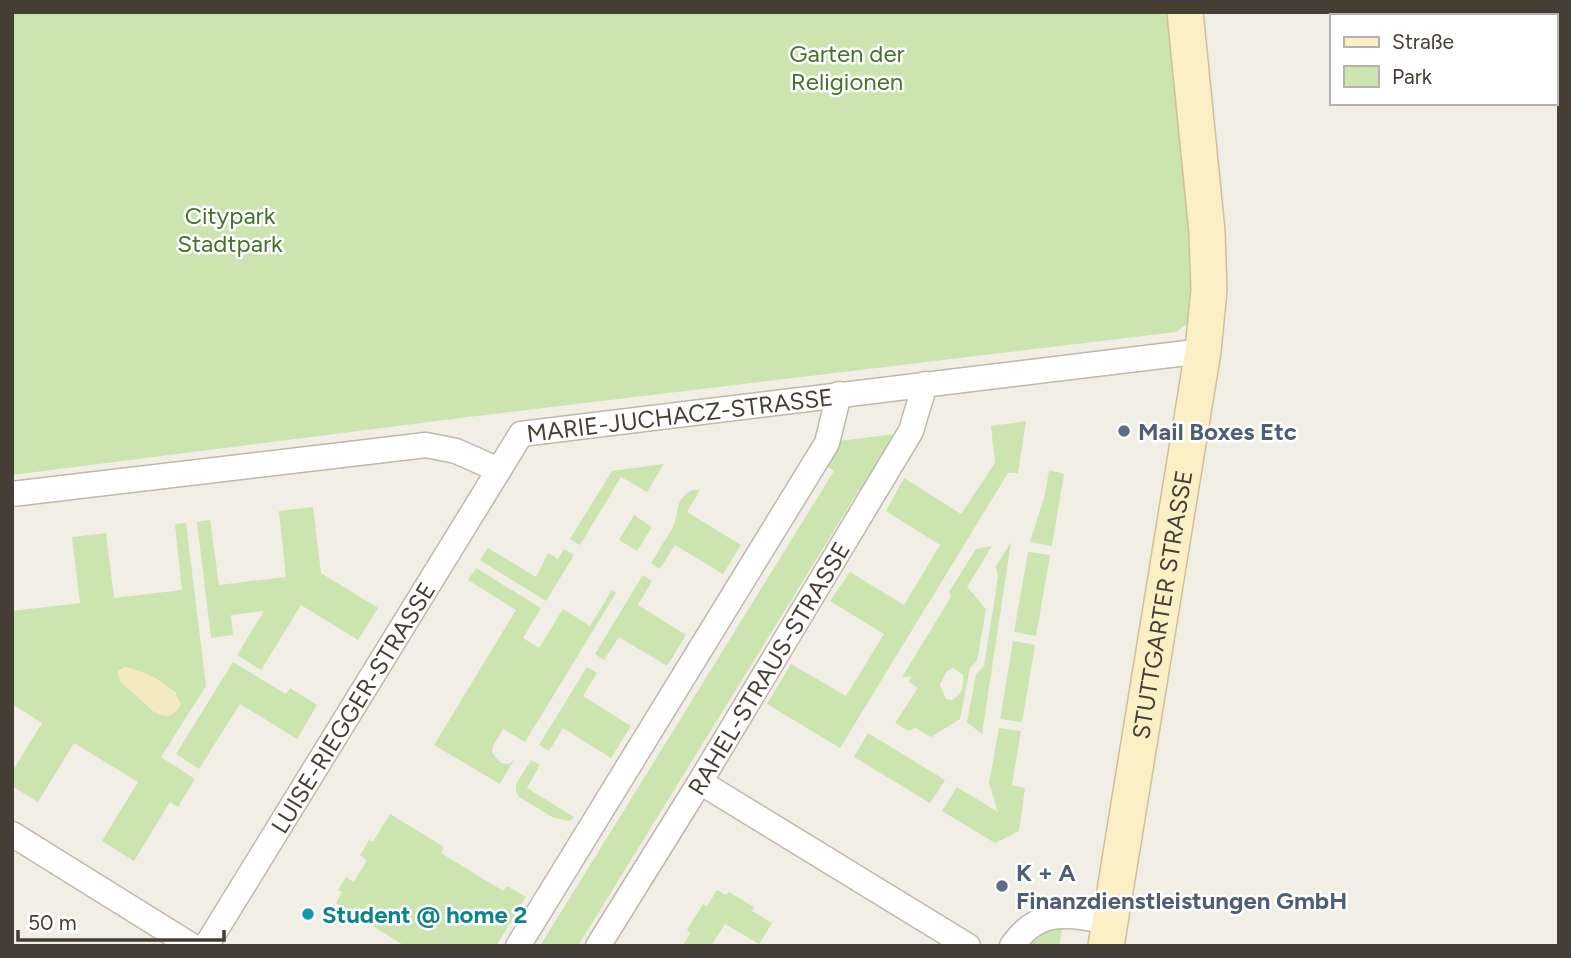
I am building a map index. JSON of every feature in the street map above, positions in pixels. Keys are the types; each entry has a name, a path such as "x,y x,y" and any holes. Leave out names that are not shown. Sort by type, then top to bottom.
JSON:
{"main road":[{"name":"STUTTGARTER STRASSE","path":"1108,934 1203,351 1209,290 1207,232 1185,12"}],"street":[{"name":"MARIE-JUCHACZ-STRASSE","path":"12,495 426,445 456,451 499,470 521,434 1203,351"},
{"name":"RAHEL-STRAUS-STRASSE","path":"598,946 911,431 925,384"},
{"path":"518,946 827,443 839,394"},
{"name":"LUISE-RIEGGER-STRASSE","path":"206,946 499,470"},
{"path":"700,782 968,946"},
{"path":"12,834 192,946"},
{"path":"1012,946 1031,925 1064,914 1108,934"}],"green space":[{"name":"Citypark Stadtpark","path":"12,12 1168,12 1187,151 1194,319 1176,332 12,475"},
{"path":"1026,421 1018,473 1008,473 840,748 767,704 791,664 846,696 884,634 830,601 850,572 904,605 940,545 886,511 904,478 961,514 995,463 991,426"},
{"path":"902,433 870,489 859,490 578,946 540,946 834,471 825,465 840,441"},
{"path":"664,464 647,492 621,477 580,545 570,539 612,471"},
{"path":"1049,470 1064,474 1052,546 1030,542 1045,495"},
{"path":"692,490 700,490 687,512 741,545 723,574 675,545 660,569 651,563 672,529 679,503"},
{"path":"313,507 321,573 378,608 358,640 301,605 261,670 237,655 264,611 231,615 233,635 211,638 197,522 210,520 219,585 286,577 279,511"},
{"path":"634,515 652,527 637,551 619,540"},
{"path":"186,523 206,686 161,757 195,779 178,807 170,802 134,861 102,841 138,782 74,743 38,802 12,786 12,772 42,723 12,704 12,611 80,603 72,537 106,533 114,598 182,590 175,524","holes":["125,667 149,675 177,693 154,712 120,681"]},
{"path":"1011,542 982,734 967,722 976,674 984,666 998,577 996,566"},
{"path":"992,546 967,587 986,609 977,661 970,668 960,719 931,737 915,728 909,731 895,723 918,688 909,682 912,676 902,677 951,597 949,592 976,549","holes":["953,668 963,675 961,692 952,700 946,699 940,685 946,672"]},
{"path":"488,548 536,577 548,553 558,559 564,549 574,555 546,601 480,560"},
{"path":"1028,552 1050,555 1036,636 1014,632"},
{"path":"476,568 541,608 523,638 539,648 563,609 590,626 612,590 616,593 525,742 503,729 492,753 501,763 509,764 514,760 500,784 434,745 516,610 468,580"},
{"path":"643,575 652,581 638,605 686,635 667,666 619,637 604,660 595,654"},
{"path":"1013,641 1035,645 1022,722 1000,719"},
{"path":"233,662 286,694 290,688 317,705 297,739 240,704 199,769 176,754"},
{"path":"587,667 597,673 583,696 631,726 611,758 563,728 549,751 539,745"},
{"path":"999,728 1021,731 1012,785 1025,788 1019,831 995,843 942,811 957,787 998,812 989,783"},
{"path":"868,733 945,780 930,803 854,757"},
{"path":"531,760 540,765 527,788 574,817 570,821 554,818 519,797 516,784"},
{"path":"390,814 444,847 441,853 503,891 507,886 526,897 496,946 405,946 336,903 342,892 338,890 346,877 354,882 367,860 360,855 369,840 373,842"},
{"path":"717,890 726,895 729,892 754,907 752,911 772,923 759,944 725,924 711,946 683,946 690,933 687,930 703,904 707,906"},
{"path":"1063,925 1059,946 1027,946 1034,936"}],"sand":[{"path":"125,667 150,675 165,684 181,704 176,711 165,716 148,707 120,679 118,671"}],"place":[{"name":"Mail Boxes Etc","path":"1124,431"},
{"name":"K + A Finanzdienstleistungen GmbH","path":"1002,886"},
{"name":"Student @ home 2","path":"308,914"}],"park label":[{"name":"Garten der Religionen","path":"847,67"}]}
